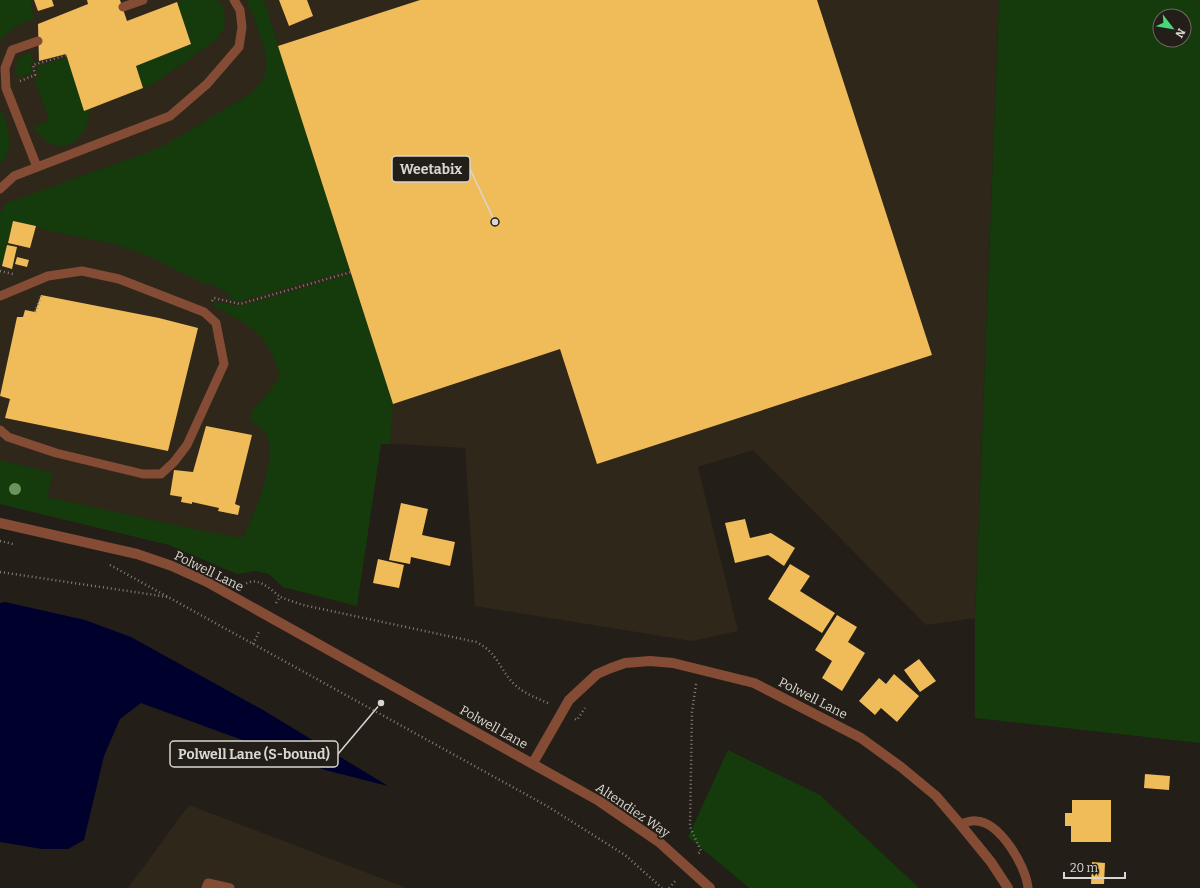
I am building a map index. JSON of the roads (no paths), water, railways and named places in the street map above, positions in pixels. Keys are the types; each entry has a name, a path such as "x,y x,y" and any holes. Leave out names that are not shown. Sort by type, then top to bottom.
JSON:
{"street":[{"name":"Polwell Lane","path":"0,523 137,554 172,566 234,597 533,763 569,700 597,674 625,663 650,661 673,663 754,682 861,738 901,767 936,796 991,862 1008,888"},
{"name":"Altendiez Way","path":"533,763 632,822 659,842 710,888"}],"lane":[{"path":"123,7 143,0"},
{"path":"0,189 14,176 170,116 207,84 239,48 241,21 240,10 234,0"},
{"path":"37,167 17,119 6,86 5,68 12,50 38,41"},
{"path":"0,296 48,276 82,270 119,278 206,314 216,323 224,364 187,445 174,462 160,474 143,474 56,453 8,437 0,430"},
{"path":"960,824 975,820 987,824 998,832 1008,844 1021,865 1027,877 1028,888"},
{"path":"206,888 208,883 230,888"}],"water":[{"path":"5,602 85,620 131,637 263,710 388,786 325,770 141,703 120,719 104,756 84,840 68,849 42,849 0,842 0,603"}],"place":[{"name":"Weetabix","path":"495,222"},
{"name":"Polwell Lane (S-bound)","path":"381,703"}]}
